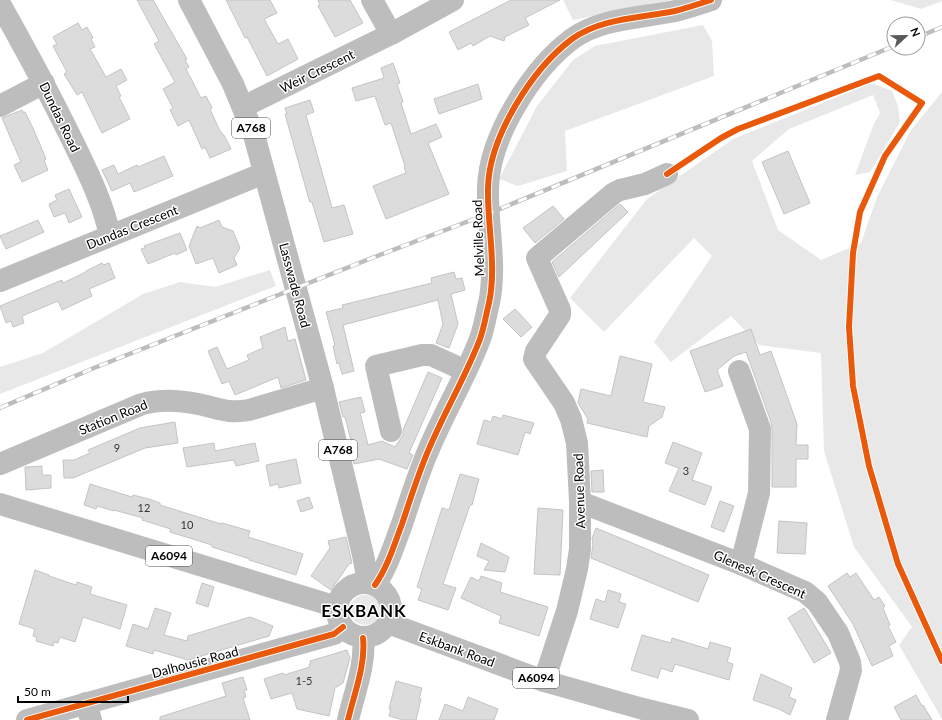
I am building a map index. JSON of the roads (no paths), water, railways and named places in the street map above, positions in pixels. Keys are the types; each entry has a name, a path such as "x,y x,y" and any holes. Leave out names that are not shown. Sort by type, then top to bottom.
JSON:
{"main road":[{"name":"Lasswade Road","path":"189,0 233,84 254,135 323,388 363,555 372,584"},
{"path":"372,0 391,34"},
{"name":"Weir Crescent","path":"243,107 391,34 454,0"},
{"name":"Melville Road","path":"372,584 384,572 391,557 424,460 481,337 489,300 491,267 488,188 493,155 505,126 521,96 544,66 573,39 605,23 676,10 711,0"},
{"name":"Dundas Road","path":"0,4 44,83 86,168 108,223 110,236"},
{"path":"0,106 44,83"},
{"name":"Dundas Crescent","path":"0,281 264,173"},
{"name":"Avenue Road","path":"544,681 567,611 577,569 580,549 580,502 577,443 571,418 564,403 534,359 536,351 560,315 560,310 537,258 614,193 620,190 645,184 667,174"},
{"path":"391,430 376,366 426,355 466,371"},
{"path":"740,371 760,430 759,493 741,564"},
{"name":"Station Road","path":"0,464 142,404 154,401 189,402 237,412 249,410 323,388"},
{"name":"Glenesk Crescent","path":"580,502 741,564 804,592 817,602 838,633 850,662 851,670 837,720"},
{"name":"A6094","path":"0,504 340,617 352,634 363,638"},
{"path":"340,617 342,594 354,585 372,584 386,594 390,600 391,616 386,628 382,632 363,638 364,648 362,662 348,720"},
{"name":"Dalhousie Road","path":"27,720 88,711 334,634 340,617"},
{"name":"Eskbank Road","path":"388,623 544,681 688,720"}],"railway":[{"path":"926,34 942,27"},
{"path":"0,408 94,368 490,213 886,49"}],"district":[{"name":"ESKBANK","path":"364,611"}]}
